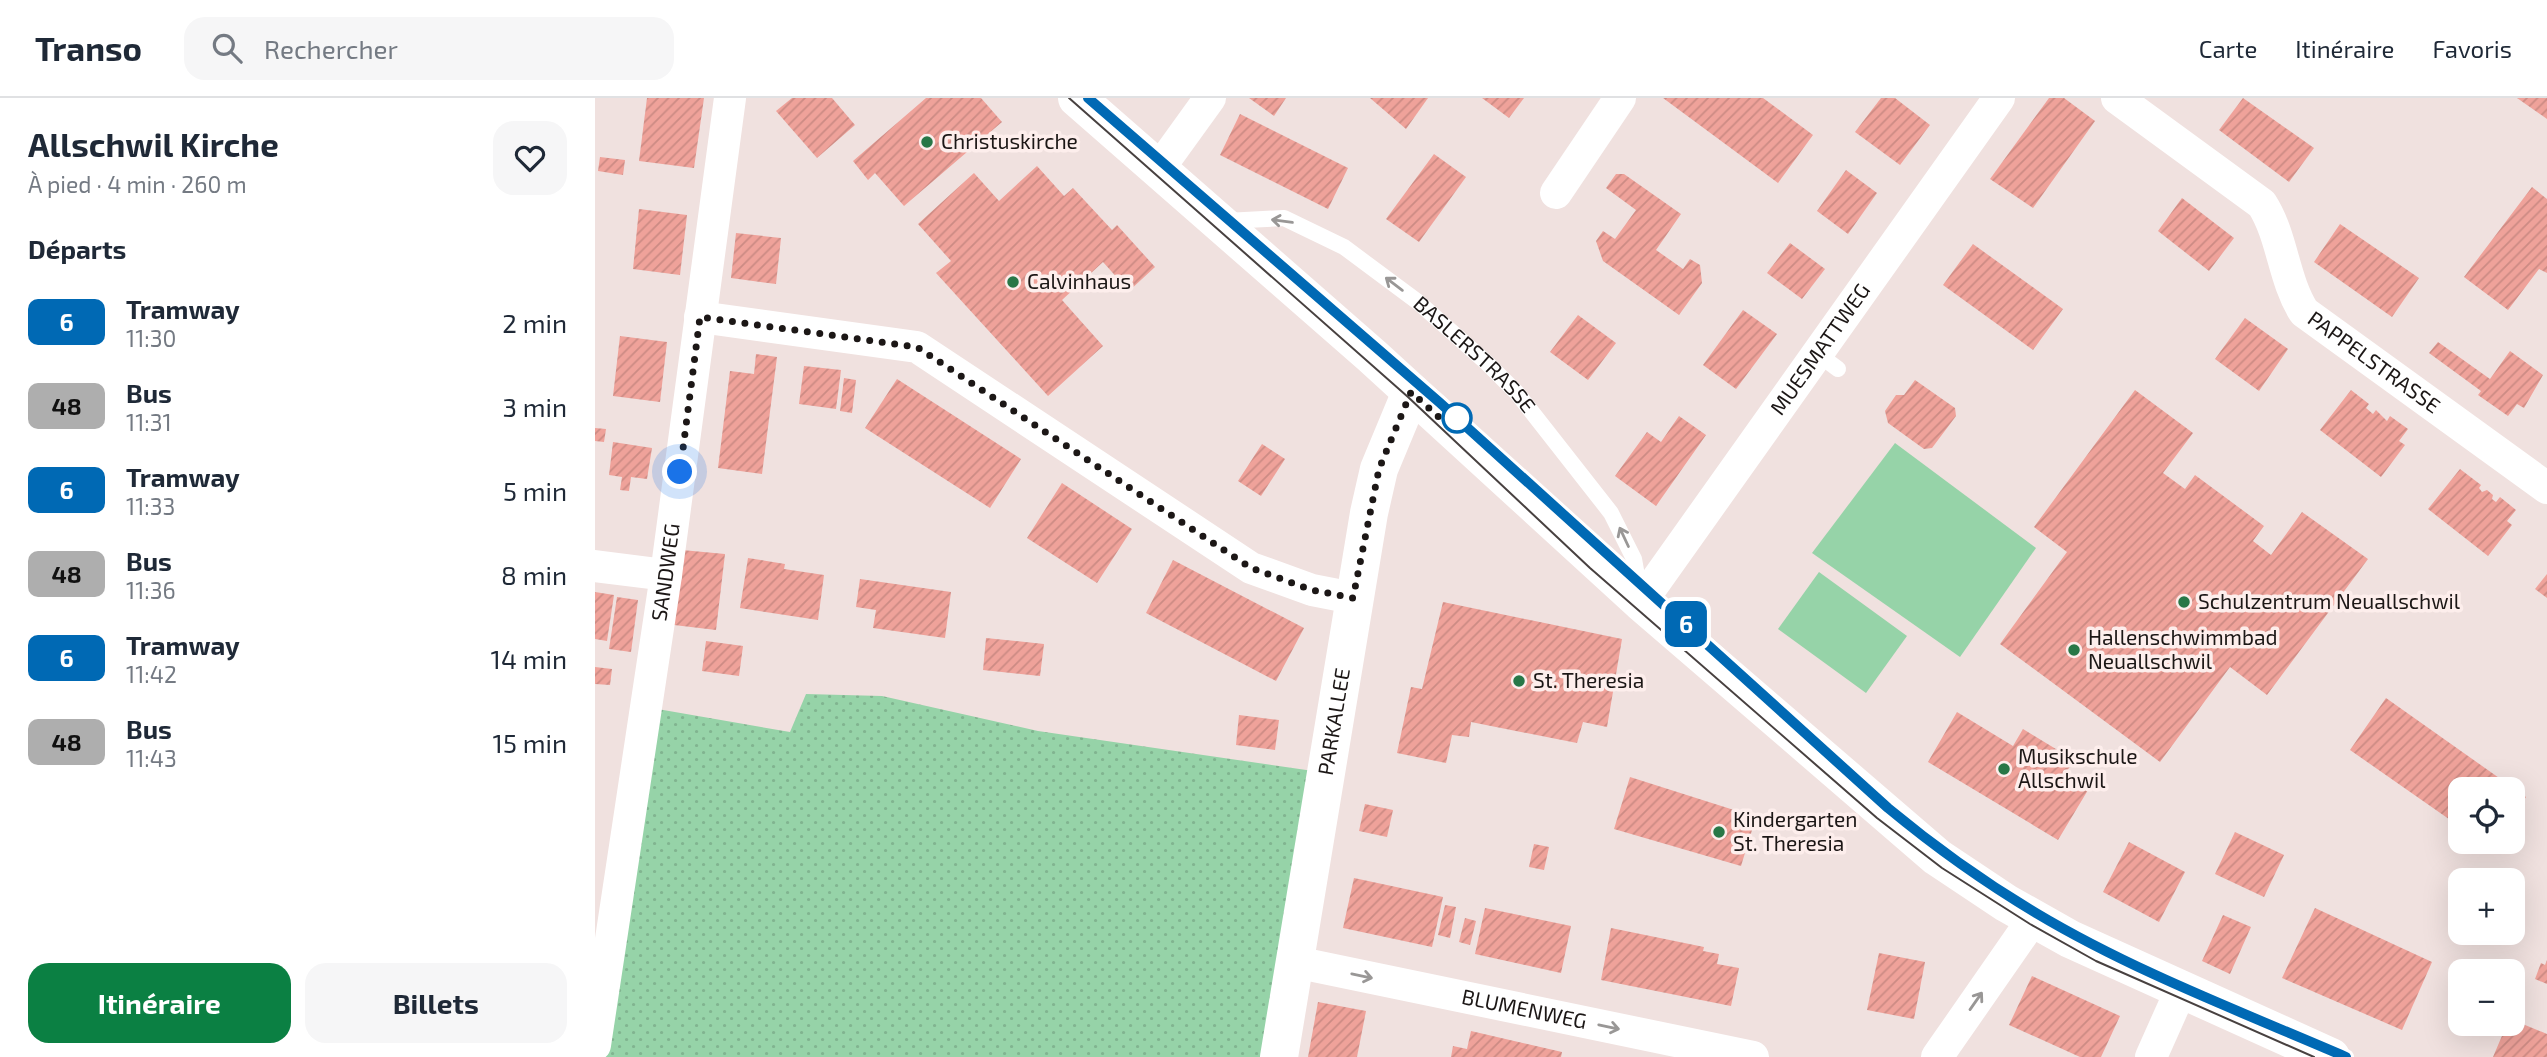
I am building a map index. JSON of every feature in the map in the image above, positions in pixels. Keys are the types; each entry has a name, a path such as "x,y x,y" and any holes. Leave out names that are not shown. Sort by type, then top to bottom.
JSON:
{"main road":[{"path":"1077,98 1411,392 1641,602 1937,857 2033,919 2180,992 2331,1057"},
{"name":"PARKALLEE","path":"1279,1057 1353,598 1379,469 1411,392"}],"street":[{"name":"SANDWEG","path":"595,1045 666,575 730,98"},
{"path":"1158,170 1210,98"},
{"path":"1556,193 1620,98"},
{"name":"MUESMATTWEG","path":"1641,602 1828,362 1999,98"},
{"name":"PAPPELSTRASSE","path":"2117,98 2262,204 2273,221 2294,297 2304,312 2547,488"},
{"path":"700,317 917,347 1251,568 1312,590 1353,598"},
{"path":"595,566 666,575"},
{"path":"1937,1057 2033,919"},
{"name":"BLUMENWEG","path":"1295,962 1753,1057"},
{"path":"2151,1057 2180,992"}],"lane":[{"name":"BASLERSTRASSE","path":"1215,219 1229,222 1284,218 1344,247 1418,302 1478,355 1517,393 1611,513 1634,559 1641,602"}],"green space":[{"path":"1895,443 2036,548 1960,657 1812,553"},
{"path":"1819,572 1907,636 1866,693 1778,629"},
{"path":"806,694 882,696 1038,731 1327,773 1279,1057 595,1057 646,707 790,732"}],"building":[{"path":"647,98 704,98 694,168 639,161"},
{"path":"792,98 832,98 855,125 817,158 776,111"},
{"name":"Christuskirche","path":"926,98 981,98 1002,122 904,206 875,173 868,180 853,161"},
{"path":"1249,98 1286,98 1274,116"},
{"path":"1370,98 1428,98 1406,129"},
{"path":"1482,98 1524,98 1509,118"},
{"path":"1663,98 1763,98 1813,135 1778,183"},
{"path":"1881,98 1895,98 1930,125 1900,165 1855,132"},
{"path":"2049,98 2064,98 2095,121 2033,208 1990,179"},
{"path":"2243,98 2314,148 2289,182 2219,130"},
{"path":"2517,98 2547,98 2547,119"},
{"path":"1240,114 1348,168 1328,209 1220,155"},
{"path":"1434,154 1466,177 1419,242 1386,219"},
{"path":"600,157 625,160 623,175 598,171"},
{"name":"Calvinhaus","path":"1037,166 1064,196 1073,188 1112,230 1117,225 1155,267 1129,291 1103,262 1062,300 1103,346 1048,396 936,273 951,261 918,224 974,173 999,201"},
{"path":"1846,170 1877,193 1848,234 1817,211"},
{"path":"1616,174 1624,174 1681,214 1656,250 1683,269 1690,259 1700,265 1702,283 1679,315 1603,261 1596,241 1603,231 1615,239 1636,210 1606,188"},
{"path":"2532,187 2547,199 2547,273 2539,269 2508,310 2464,277"},
{"path":"2182,198 2234,238 2209,271 2158,231"},
{"path":"639,209 687,215 680,275 633,269"},
{"path":"2340,224 2419,278 2392,317 2314,262"},
{"path":"736,233 781,238 776,284 731,278"},
{"path":"1790,243 1825,269 1802,299 1767,273"},
{"path":"1973,244 2063,309 2033,350 1943,285"},
{"path":"1743,310 1777,334 1736,389 1703,365"},
{"path":"1578,315 1616,343 1588,380 1550,352"},
{"path":"2245,318 2288,349 2259,391 2215,359"},
{"path":"620,336 667,342 660,402 613,396"},
{"path":"2438,342 2490,379 2510,351 2543,375 2524,408 2517,404 2508,416 2478,395 2481,391 2429,353"},
{"path":"756,354 777,357 762,474 718,468 730,371 754,374"},
{"path":"804,366 841,370 836,409 799,404"},
{"path":"844,378 856,380 852,413 840,411"},
{"path":"897,379 1021,459 990,508 865,428"},
{"path":"1915,380 1955,408 1956,416 1932,448 1924,449 1888,423 1885,411 1896,395 1904,395"},
{"name":"Schulzentrum Neuallschwil","path":"2135,390 2193,433 2163,473 2185,489 2195,475 2264,526 2253,541 2271,555 2302,512 2368,559 2267,695 2230,667 2160,762 2000,644 2067,552 2034,527"},
{"path":"2351,390 2369,404 2366,408 2373,414 2376,410 2387,421 2390,416 2408,429 2399,441 2405,445 2381,477 2320,430"},
{"path":"1679,416 1706,435 1656,506 1615,476 1647,432 1661,442"},
{"path":"595,428 606,429 604,442 595,441"},
{"path":"613,442 652,448 647,479 631,477 629,491 620,490 622,477 609,475"},
{"path":"1262,444 1285,459 1261,496 1238,481"},
{"path":"2460,469 2481,485 2479,488 2482,492 2487,490 2496,502 2500,497 2516,510 2507,521 2512,525 2488,556 2428,509"},
{"path":"1062,483 1132,529 1097,583 1027,538"},
{"path":"682,550 725,554 716,630 674,625"},
{"path":"748,558 785,564 784,569 824,575 818,620 740,608"},
{"path":"1173,560 1304,628 1276,681 1146,613"},
{"path":"2547,574 2547,598 2535,589"},
{"path":"860,579 951,592 945,638 873,628 876,610 856,607"},
{"path":"595,592 614,595 607,641 595,639"},
{"path":"617,597 638,600 631,652 609,649"},
{"name":"St. Theresia","path":"1443,602 1622,639 1607,727 1583,722 1577,743 1471,722 1469,737 1452,735 1446,763 1397,753 1411,687 1422,689"},
{"path":"986,638 1044,644 1040,676 983,670"},
{"path":"706,641 743,646 739,676 702,671"},
{"path":"595,667 612,669 610,685 595,684"},
{"path":"2386,698 2498,777 2448,777 2448,818 2350,750"},
{"name":"Musikschule Allschwil","path":"1957,712 2013,746 2023,729 2074,760 2064,776 2088,790 2058,840 1928,762"},
{"path":"1239,715 1279,720 1275,750 1236,745"},
{"path":"1630,777 1756,817 1741,866 1614,829"},
{"path":"1365,804 1393,810 1387,837 1359,831"},
{"path":"2235,832 2284,855 2264,897 2215,874"},
{"path":"2129,842 2185,872 2159,922 2103,892"},
{"path":"1534,844 1549,847 1544,870 1529,867"},
{"path":"1354,878 1443,897 1432,947 1343,928"},
{"path":"1445,905 1456,907 1450,938 1438,935"},
{"path":"1485,908 1571,926 1561,973 1475,954"},
{"path":"2315,908 2432,962 2402,1030 2282,978"},
{"path":"2223,915 2251,927 2230,974 2202,961"},
{"path":"1465,918 1476,921 1470,945 1459,942"},
{"path":"1611,928 1704,947 1703,951 1719,954 1717,964 1739,968 1731,1006 1601,980"},
{"path":"1879,953 1925,962 1914,1019 1867,1010"},
{"path":"2547,960 2547,984 2535,979 2541,963 2545,965"},
{"path":"2032,976 2120,1016 2101,1057 2080,1057 2009,1025"},
{"path":"1318,1002 1366,1011 1357,1057 1308,1057"},
{"path":"2525,1025 2547,1034 2547,1057 2493,1057 2502,1036 2525,1036"},
{"path":"1471,1031 1562,1052 1561,1057 1451,1057 1453,1046 1467,1049"}],"tram line":[{"path":"1069,98 1408,397 1590,568 1877,818 1942,868 2030,924 2096,961 2314,1057"},
{"path":"1088,98 1439,403 1905,823 1998,889 2073,934 2149,973 2346,1057"},
{"name":"6","path":"1088,98 1439,402 1888,808 1950,858 2037,914 2104,949 2346,1057"}],"place":[{"name":"Christuskirche","path":"927,142"},
{"name":"Calvinhaus","path":"1013,282"},
{"name":"Schulzentrum Neuallschwil","path":"2184,602"},
{"name":"Hallenschwimmbad Neuallschwil","path":"2074,650"},
{"name":"St. Theresia","path":"1519,681"},
{"name":"Musikschule Allschwil","path":"2004,769"},
{"name":"Kindergarten St. Theresia","path":"1719,832"}],"route":[{"path":"680,472 700,317 917,347 1251,568 1312,590 1353,598 1379,469 1411,392 1450,427 1457,418"}]}
